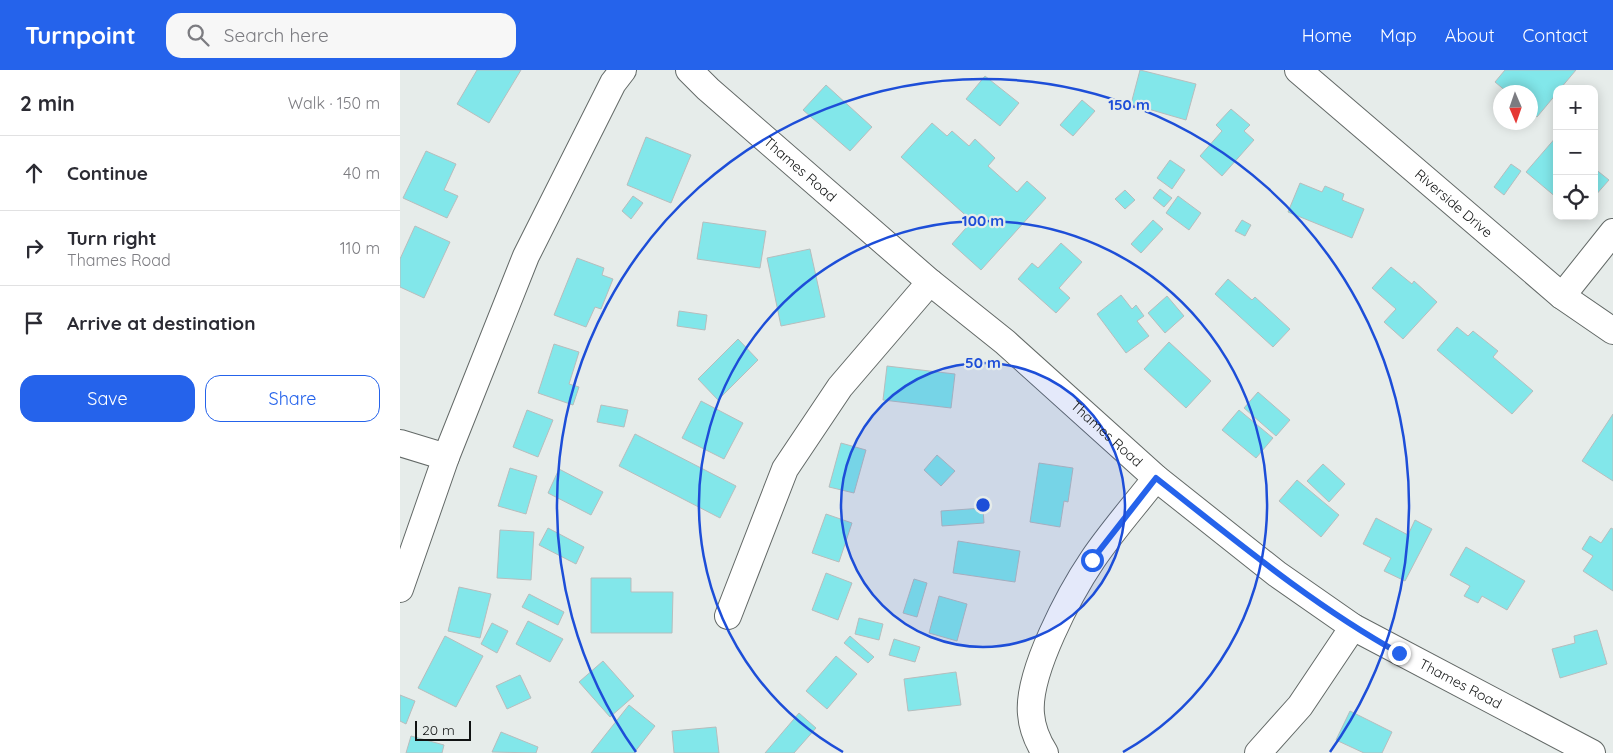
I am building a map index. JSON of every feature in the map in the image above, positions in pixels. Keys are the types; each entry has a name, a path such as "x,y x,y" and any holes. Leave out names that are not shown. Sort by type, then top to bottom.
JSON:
{"street":[{"path":"400,589 446,457 526,256 613,83 623,70"},
{"name":"Thames Road","path":"689,70 708,90 930,282 1004,342 1156,478 1277,574 1353,627 1592,753"},
{"name":"Riverside Drive","path":"1298,70 1562,296 1613,331"},
{"path":"1562,296 1613,232"},
{"path":"728,616 785,469 840,387 930,282"},
{"path":"400,443 446,457"},
{"path":"1045,753 1039,744 1031,713 1036,674 1062,612 1092,560 1156,478"},
{"path":"1258,753 1300,706 1353,627"}],"building":[{"path":"477,70 521,70 489,123 457,104"},
{"path":"1140,70 1196,84 1186,120 1131,104"},
{"path":"1505,70 1576,70 1563,85 1553,85 1553,98 1538,116 1538,85 1499,85 1495,82"},
{"path":"985,76 1019,103 1000,126 966,99"},
{"path":"826,85 872,127 850,151 803,110"},
{"path":"1082,100 1095,111 1073,136 1060,125"},
{"path":"1231,109 1250,125 1244,131 1254,140 1222,176 1200,156 1222,131 1216,125"},
{"path":"932,123 947,136 952,131 969,146 975,139 995,158 988,166 1017,192 1027,181 1046,198 981,270 952,244 972,221 901,157"},
{"path":"646,137 691,155 671,203 627,185"},
{"path":"1553,141 1553,195 1526,172"},
{"path":"426,151 456,164 444,190 458,196 447,218 403,198"},
{"path":"1170,160 1185,170 1172,189 1157,178"},
{"path":"1511,164 1521,171 1504,195 1494,187"},
{"path":"1598,171 1609,180 1598,192"},
{"path":"1300,183 1322,192 1325,186 1344,194 1342,200 1364,209 1352,238 1288,212"},
{"path":"1160,189 1172,198 1164,207 1153,198"},
{"path":"1125,190 1135,200 1125,209 1115,199"},
{"path":"633,196 643,203 631,219 622,211"},
{"path":"1178,196 1201,213 1189,230 1166,213"},
{"path":"1153,220 1163,229 1141,253 1131,244"},
{"path":"1242,220 1251,225 1245,236 1235,231"},
{"path":"703,222 766,231 760,268 697,259"},
{"path":"415,226 450,242 424,298 400,287 400,259"},
{"path":"1061,243 1082,262 1059,288 1070,298 1056,313 1018,279 1032,263 1038,268"},
{"path":"810,249 825,317 781,326 767,258"},
{"path":"577,258 604,268 602,275 613,279 601,309 595,307 586,327 554,315"},
{"path":"1391,267 1412,284 1414,281 1437,302 1403,339 1384,322 1396,309 1372,288"},
{"path":"1228,279 1252,300 1255,297 1290,329 1273,347 1215,294"},
{"path":"1121,295 1132,309 1136,305 1144,316 1137,321 1149,336 1126,353 1097,314"},
{"path":"1167,296 1184,316 1165,333 1148,313"},
{"path":"679,311 707,315 705,330 677,326"},
{"path":"1457,327 1468,336 1473,331 1498,351 1493,357 1533,391 1512,414 1437,350"},
{"path":"738,339 758,360 718,400 698,379"},
{"path":"1169,342 1211,381 1186,408 1144,369"},
{"path":"554,344 579,352 569,384 579,387 573,405 538,393"},
{"path":"887,366 955,374 951,408 883,400"},
{"path":"1258,392 1290,420 1276,436 1244,408"},
{"path":"701,401 743,423 724,459 682,438"},
{"path":"601,405 628,410 624,427 597,422"},
{"path":"527,410 553,420 538,457 513,447"},
{"path":"1239,410 1273,438 1256,458 1222,430"},
{"path":"1613,414 1613,481 1582,461"},
{"path":"635,434 736,486 720,518 619,466"},
{"path":"841,443 866,450 854,493 829,487"},
{"path":"937,455 955,471 941,486 924,470"},
{"path":"1039,463 1073,468 1068,502 1064,501 1060,527 1030,522"},
{"path":"1323,464 1345,484 1329,502 1307,481"},
{"path":"510,468 537,476 526,514 498,506"},
{"path":"559,469 603,492 591,515 548,493"},
{"path":"1297,480 1339,515 1321,537 1279,501"},
{"path":"983,508 984,523 942,526 941,511"},
{"path":"826,514 852,523 839,562 812,553"},
{"path":"1376,518 1408,535 1415,520 1432,529 1405,581 1384,571 1391,558 1363,544"},
{"path":"548,528 584,547 576,564 539,545"},
{"path":"1611,528 1613,529 1613,591 1583,571 1593,556 1582,549 1590,536 1601,543"},
{"path":"500,530 534,532 531,580 497,578"},
{"path":"958,541 1020,551 1015,582 953,573"},
{"path":"1466,547 1525,581 1507,610 1482,596 1478,603 1464,596 1470,586 1450,575"},
{"path":"826,573 852,583 838,620 812,610"},
{"path":"591,578 631,578 631,592 673,592 672,633 591,633"},
{"path":"914,579 927,583 917,617 903,613"},
{"path":"459,587 491,594 480,638 448,631"},
{"path":"529,594 564,612 558,625 522,607"},
{"path":"939,596 967,604 957,641 929,633"},
{"path":"859,618 883,624 879,640 855,634"},
{"path":"528,621 563,639 550,662 516,644"},
{"path":"492,623 508,631 497,653 481,644"},
{"path":"1597,630 1607,664 1560,678 1552,649 1575,643 1574,636"},
{"path":"445,636 483,656 456,707 418,688"},
{"path":"850,636 874,657 868,663 844,643"},
{"path":"894,639 920,647 915,662 889,655"},
{"path":"836,656 857,674 827,709 806,691"},
{"path":"603,661 634,696 610,717 579,682"},
{"path":"956,672 961,705 908,711 904,679"},
{"path":"520,675 531,698 507,709 496,686"},
{"path":"400,695 415,701 406,724 400,721"},
{"path":"629,705 655,726 634,753 591,753"},
{"path":"1350,711 1392,732 1382,753 1364,753 1336,740"},
{"path":"799,713 816,728 794,753 765,753"},
{"path":"716,727 719,753 674,753 672,731"},
{"path":"501,732 538,747 536,753 492,752"},
{"path":"411,736 444,745 442,753 406,753"}],"route":[{"path":"1092,560 1156,478 1277,574 1353,627 1399,653"}]}
